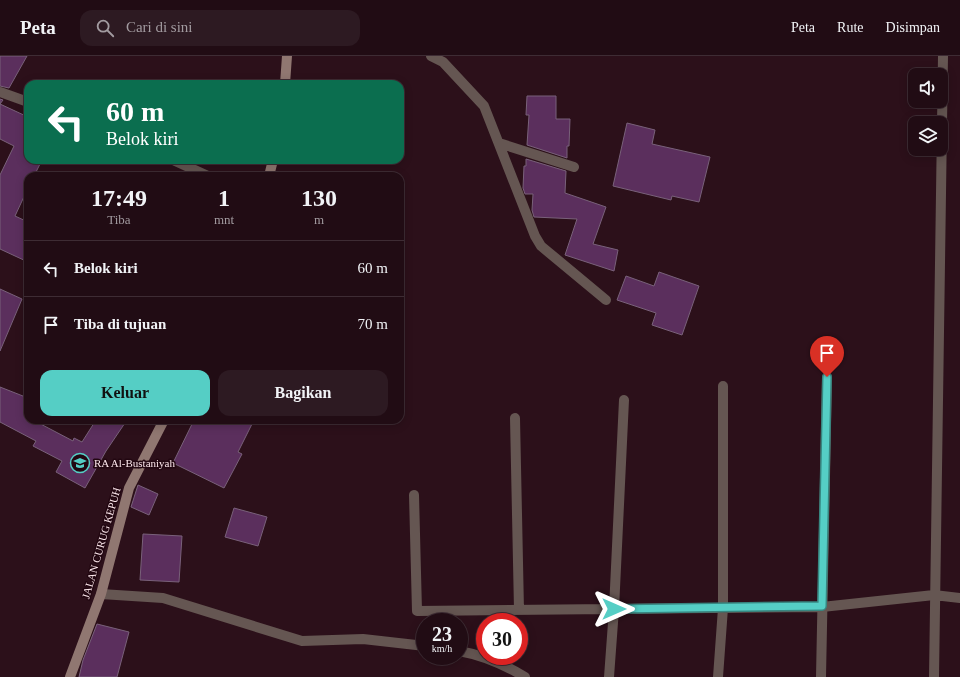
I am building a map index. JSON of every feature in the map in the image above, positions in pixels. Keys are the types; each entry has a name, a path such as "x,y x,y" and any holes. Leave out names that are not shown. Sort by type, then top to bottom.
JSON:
{"street":[{"path":"285,80 287,56"},
{"path":"431,56 443,62 484,106 535,236 541,246 606,300"},
{"path":"934,677 934,594 943,56"},
{"path":"0,92 24,101"},
{"path":"499,143 574,167"},
{"path":"182,164 199,172"},
{"path":"821,677 827,377"},
{"path":"718,677 723,608 723,386"},
{"path":"609,677 614,609 624,400"},
{"path":"515,418 519,610"},
{"name":"JALAN CURUG KEPUH","path":"70,677 101,594 129,488 162,424"},
{"path":"414,495 417,611 822,606 934,594 960,598"},
{"path":"101,594 163,598 302,641 363,639 416,645"},
{"path":"468,653 508,667 525,677"}],"building":[{"path":"0,56 27,56 9,88 0,86"},
{"path":"527,96 556,96 556,119 570,119 567,158 527,145 529,115 526,115"},
{"path":"0,104 24,115 24,164 40,164 36,172 24,172 24,197 15,216 24,220 24,260 0,249 0,175 14,146 0,139"},
{"path":"627,123 655,130 652,144 710,157 699,202 672,196 671,200 613,186"},
{"path":"526,159 566,171 565,193 606,207 593,244 618,250 614,271 565,255 577,219 534,217 532,210 533,194 525,194 523,188 524,166 526,166"},
{"path":"659,272 699,286 682,335 652,325 656,313 617,300 626,276 654,286"},
{"path":"0,289 22,299 0,351"},
{"path":"0,387 24,396 24,424 41,424 73,441 74,438 82,442 93,424 124,424 106,451 85,488 56,472 62,461 33,446 36,441 0,422"},
{"path":"192,424 252,424 238,452 242,454 224,488 173,463"},
{"path":"138,485 158,494 149,515 131,507"},
{"path":"234,508 267,517 258,546 225,537"},
{"path":"143,534 182,536 179,582 140,580"},
{"path":"97,624 129,632 117,677 79,677 83,660"}],"place":[{"name":"RA Al-Bustaniyah","path":"80,463"}],"route":[{"path":"614,609 822,606 827,377"}]}
